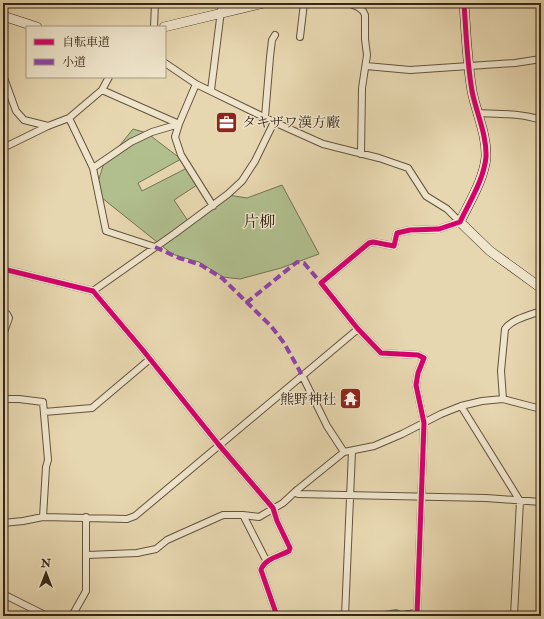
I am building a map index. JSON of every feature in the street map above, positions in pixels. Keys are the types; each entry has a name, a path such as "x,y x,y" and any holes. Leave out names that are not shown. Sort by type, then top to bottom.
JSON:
{"street":[{"path":"154,3 154,26"},
{"path":"211,90 222,3"},
{"path":"166,27 264,3"},
{"path":"300,37 304,3"},
{"path":"348,3 358,7 365,15 367,55 362,88 360,154"},
{"path":"394,616 418,615 424,423 416,385 418,373 424,358 418,355 381,353 358,329 321,282 369,243 372,242 394,246 398,233 410,230 439,229 460,222 480,180 485,162 485,145 477,114 469,66 464,3"},
{"path":"4,19 34,26"},
{"path":"264,117 272,40 275,35"},
{"path":"366,66 410,70 516,63 541,59"},
{"path":"166,64 196,84 323,144 379,158 408,168 426,196 447,209 490,251 541,288"},
{"path":"3,75 16,111 24,120 48,126"},
{"path":"3,148 48,126 69,118 102,90 108,78"},
{"path":"196,84 175,137 181,155 213,206"},
{"path":"102,90 179,124"},
{"path":"477,114 529,116 541,120"},
{"path":"69,118 93,168 106,231 155,247"},
{"path":"93,291 213,206 242,181 255,161 274,122"},
{"path":"93,168 131,142 152,132 179,124"},
{"path":"3,269 93,291 219,445 273,508 290,548 289,552 267,562 262,566 261,570 277,616"},
{"path":"503,399 501,371 506,329 508,326 519,320 541,311"},
{"path":"3,312 7,314 9,318 3,335"},
{"path":"3,523 43,517 127,518 135,516 358,329"},
{"path":"44,412 92,408 150,359"},
{"path":"302,375 327,426 344,452"},
{"path":"3,399 44,402 48,460 46,467 43,517"},
{"path":"87,555 137,553 150,550 156,548 167,540 223,515 260,517 283,503 344,452 374,446 461,406 482,401 503,399 541,409"},
{"path":"461,406 520,501 514,616"},
{"path":"345,616 352,451"},
{"path":"297,490 298,494 486,498 541,502"},
{"path":"243,515 267,562"},
{"path":"72,616 86,591 86,517"},
{"path":"3,594 47,616"}],"green space":[{"path":"133,129 147,133 181,159 138,183 142,191 187,168 197,185 174,200 190,224 228,195 247,198 282,185 319,254 281,268 240,279 223,277 199,262 172,254 97,194 98,182 103,166"}],"waterway":[{"path":"362,616 396,610 404,613"}],"marked path":[{"path":"155,247 179,258 201,265 222,278 271,326 284,343 302,375"},
{"path":"246,303 297,262 304,263 321,283"}],"cycle path":[{"path":"417,616 424,423 416,385 418,373 424,358 418,355 381,353 358,329 321,283 369,243 373,242 394,246 397,233 410,230 439,229 460,222 480,182 486,157 485,140 470,80 464,3"},
{"path":"3,269 93,291 219,445 273,508 277,521 290,548 289,551 265,563 261,570 277,616"}],"place":[{"name":"タキザワ漢方廠","path":"226,122"},
{"name":"熊野神社","path":"351,399"}],"district":[{"name":"片柳","path":"259,222"}]}
